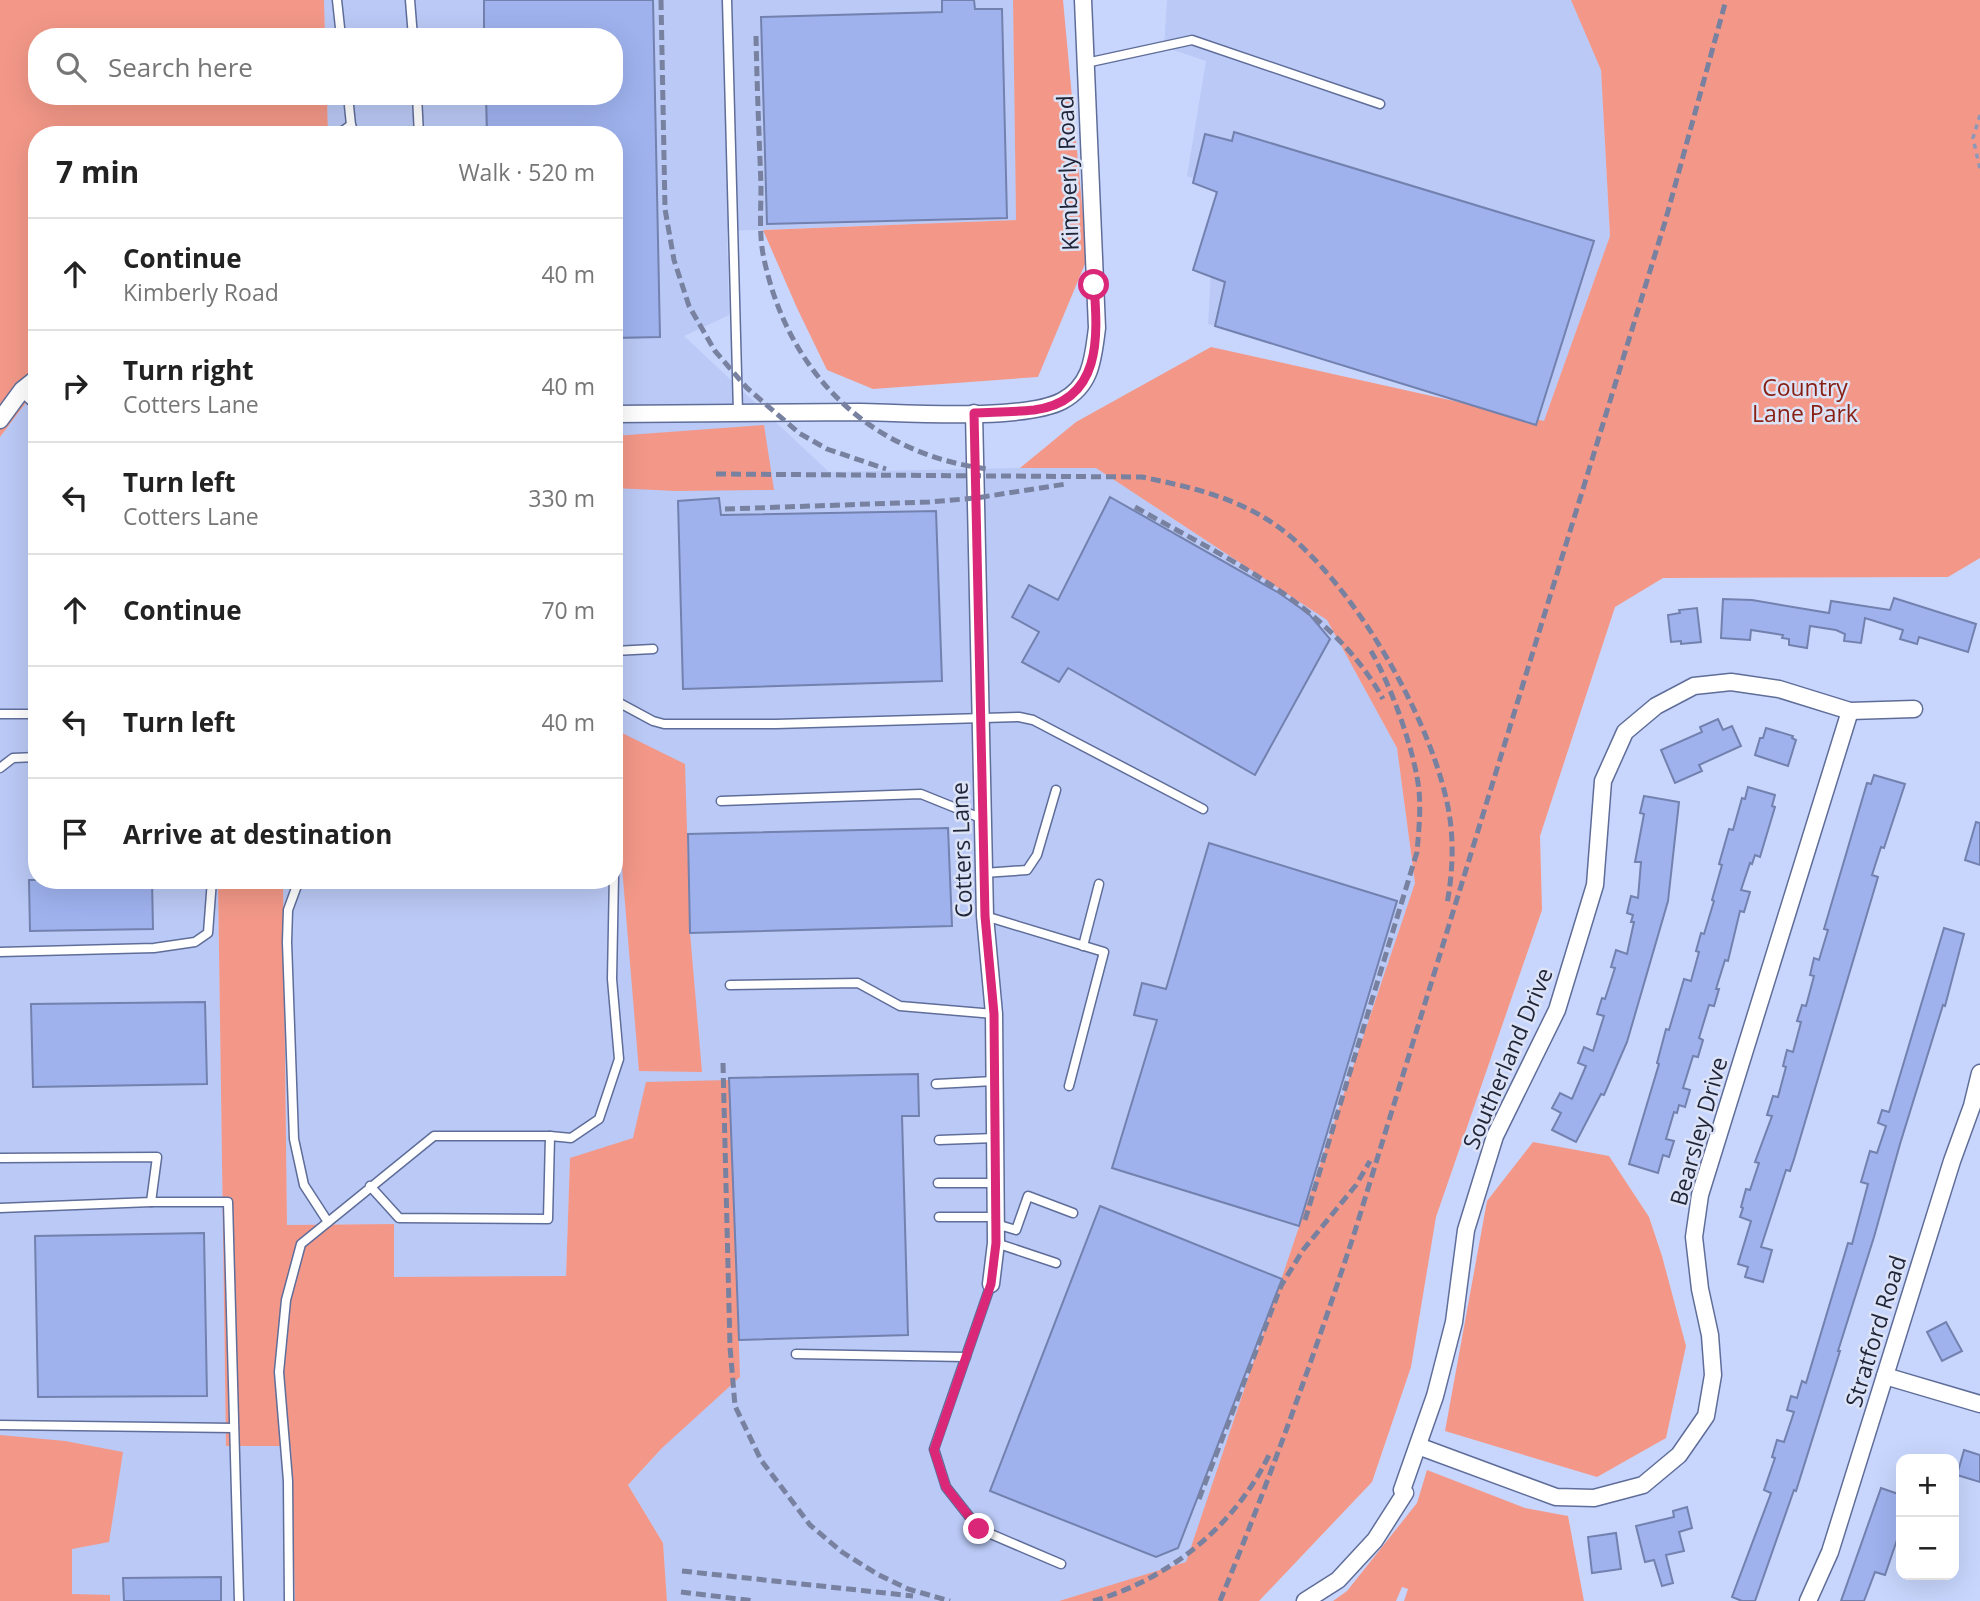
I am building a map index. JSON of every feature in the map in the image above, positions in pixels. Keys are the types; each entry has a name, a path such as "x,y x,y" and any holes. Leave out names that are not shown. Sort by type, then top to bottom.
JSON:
{"street":[{"name":"Kimberly Road","path":"974,413 1037,410 1062,401 1083,385 1093,360 1097,328 1083,0"},
{"path":"0,420 28,386"},
{"path":"623,414 974,413"},
{"name":"Cotters Lane","path":"974,413 985,916 994,1014 996,1243 991,1284"},
{"name":"Southerland Drive","path":"1306,1601 1338,1580 1375,1540 1405,1493 1402,1490 1435,1396 1454,1322 1466,1230 1495,1136 1557,1010 1595,885 1603,781 1625,732 1656,706 1694,686 1731,682 1779,689 1850,710 1914,709"},
{"name":"Bearsley Drive","path":"1418,1446 1556,1497 1594,1499 1643,1485 1679,1455 1706,1416 1713,1375 1710,1335 1700,1289 1694,1237 1700,1195 1850,710"},
{"name":"Stratford Road","path":"1808,1601 1830,1552 1952,1161 1976,1106 1980,1073"},
{"path":"1885,1376 1980,1404"}],"lane":[{"path":"337,0 340,28"},
{"path":"410,0 412,28"},
{"path":"727,0 738,412"},
{"path":"1086,63 1192,40 1380,104"},
{"path":"349,105 352,125"},
{"path":"417,105 419,126"},
{"path":"21,392 28,398"},
{"path":"623,651 653,649"},
{"path":"623,705 664,724 776,724 1019,716 1033,720 1203,809"},
{"path":"0,714 28,714"},
{"path":"0,768 13,758 28,757"},
{"path":"984,873 1027,870 1037,855 1056,790"},
{"path":"721,802 921,794 983,818"},
{"path":"1083,946 1099,884"},
{"path":"0,952 154,948 195,942 208,933 211,889"},
{"path":"296,889 288,909 287,942 294,1139 304,1185 328,1222"},
{"path":"289,1601 288,1481 279,1372 286,1300 301,1244 434,1136 571,1138 599,1119 619,1059 612,979 614,889"},
{"path":"985,916 1104,952 1069,1086"},
{"path":"730,985 858,983 901,1006 994,1014"},
{"path":"936,1084 994,1081"},
{"path":"370,1186 399,1218 548,1219 550,1136"},
{"path":"939,1140 995,1138"},
{"path":"0,1158 157,1157 151,1202"},
{"path":"938,1183 995,1183"},
{"path":"939,1217 996,1220 1016,1230 1028,1196 1073,1213"},
{"path":"0,1208 228,1202 239,1601"},
{"path":"996,1243 1056,1264"},
{"path":"991,1284 934,1450 946,1487 979,1529 1061,1564"},
{"path":"796,1354 966,1357"},
{"path":"0,1425 234,1428"}],"path":[{"path":"1980,115 1973,138 1980,169"}],"shaded area":[{"path":"324,0 1013,0 1016,220 727,231 729,315 684,336 829,472 1096,468 1327,620 1397,748 1415,883 1186,1563 1059,1601 667,1601 663,1543 628,1485 662,1448 634,1138 570,1159 566,1277 393,1277 393,1224 287,1225 283,889 623,889 623,126 328,126 327,105 623,105 623,28 325,28"},
{"path":"1167,0 1571,0 1601,70 1610,236 1544,421 1208,324 1216,187 1187,176 1206,61 1164,47"},
{"path":"28,400 28,889 218,889 226,1446 291,1446 295,1601 0,1601 0,437"}],"green space":[{"path":"0,0 324,0 325,28 28,28 28,105 327,105 328,126 28,126 28,400 0,437"},
{"path":"1013,0 1063,0 1087,259 1038,377 873,389 827,370 763,230 1016,220"},
{"name":"Country Lane Park","path":"1571,0 1980,0 1980,558 1948,577 1663,578 1615,607 1540,836 1542,910 1436,1217 1411,1367 1372,1482 1259,1601 1059,1601 1186,1562 1415,883 1397,748 1327,620 1096,468 1020,468 1076,422 1211,347 1544,421 1610,236 1601,70"},
{"path":"764,425 774,490 623,488 623,435"},
{"path":"623,733 685,764 690,933 702,1072 639,1071 623,879"},
{"path":"218,889 283,889 287,1225 394,1224 394,1277 566,1276 570,1158 633,1138 646,1082 730,1080 740,1377 662,1448 628,1485 663,1543 667,1601 295,1601 291,1446 226,1446"},
{"path":"1533,1142 1609,1156 1649,1217 1686,1346 1666,1438 1597,1477 1445,1431 1487,1201"},
{"path":"0,1435 65,1441 123,1452 109,1542 72,1549 72,1594 110,1595 110,1601 0,1601"},
{"path":"1427,1470 1525,1508 1568,1516 1584,1601 1404,1601 1408,1589 1402,1587 1396,1601 1333,1601 1347,1591 1417,1503"}],"building":[{"path":"484,0 653,0 660,337 623,338 623,126 487,126 486,105 623,105 623,28 484,28"},
{"path":"942,0 974,0 975,9 1002,9 1007,218 767,224 761,17 942,12"},
{"path":"1234,132 1594,241 1536,425 1215,326 1225,282 1193,270 1217,192 1193,183 1205,134 1232,141"},
{"path":"1110,497 1279,593 1309,614 1330,639 1255,775 1068,668 1059,682 1022,662 1039,632 1012,617 1029,585 1058,600"},
{"path":"719,498 721,515 936,511 942,681 683,689 678,501"},
{"path":"1894,598 1976,624 1968,652 1919,637 1917,644 1900,639 1903,630 1865,618 1861,643 1844,641 1845,634 1836,630 1810,626 1807,648 1789,645 1789,639 1782,638 1783,635 1751,630 1750,640 1721,638 1723,599 1752,600 1829,613 1831,601 1890,610"},
{"path":"1697,608 1701,642 1671,642 1668,615 1680,613 1679,610"},
{"path":"1718,719 1723,730 1732,726 1741,746 1699,765 1702,771 1675,783 1661,750 1702,732 1700,727"},
{"path":"1766,728 1793,736 1796,740 1788,766 1755,755"},
{"path":"1874,775 1905,784 1872,875 1878,877 1794,1159 1790,1171 1786,1170 1761,1247 1772,1250 1763,1282 1745,1277 1748,1267 1738,1264 1751,1221 1740,1217 1741,1207 1746,1189 1750,1190 1759,1163 1755,1162 1772,1116 1767,1115 1773,1096 1778,1097 1786,1067 1783,1066 1787,1050 1793,1052 1801,1022 1797,1021 1802,1005 1806,1006 1814,976 1810,975 1814,958 1819,960 1828,930 1824,929 1867,783 1871,784"},
{"path":"1748,787 1775,795 1772,806 1775,807 1760,857 1755,855 1752,864 1750,863 1741,890 1750,892 1744,912 1740,911 1728,961 1725,960 1716,989 1719,989 1714,1006 1709,1005 1699,1038 1703,1040 1698,1057 1693,1056 1683,1088 1690,1090 1685,1107 1679,1105 1677,1113 1674,1112 1666,1139 1674,1141 1669,1157 1663,1155 1658,1173 1629,1164 1659,1064 1657,1063 1666,1029 1669,1030 1684,979 1691,981 1701,933 1704,934 1714,901 1712,900 1722,865 1719,864 1729,829 1733,830"},
{"path":"1644,796 1679,802 1668,901 1627,1042 1604,1095 1601,1094 1576,1142 1552,1130 1561,1113 1552,1108 1560,1093 1572,1099 1586,1066 1578,1063 1584,1047 1593,1051 1604,1016 1597,1014 1615,968 1611,967 1616,950 1627,954 1634,922 1631,922 1633,915 1627,913 1631,896 1638,898 1641,862 1635,862 1644,814 1640,813"},
{"path":"1976,822 1980,823 1980,865 1965,860"},
{"path":"948,828 952,926 690,933 688,834"},
{"path":"1209,843 1397,901 1299,1226 1112,1168 1157,1020 1134,1015 1142,983 1166,989"},
{"path":"29,889 152,889 153,929 30,931"},
{"path":"1944,928 1964,934 1945,1006 1943,1005 1900,1144 1796,1491 1794,1490 1755,1601 1742,1601 1732,1597 1771,1493 1764,1490 1775,1458 1772,1457 1777,1440 1784,1442 1794,1412 1787,1410 1791,1396 1797,1398 1802,1381 1806,1383 1848,1243 1852,1244 1868,1184 1861,1182 1870,1151 1877,1153 1886,1126 1878,1123 1882,1110 1889,1112"},
{"path":"205,1002 207,1084 33,1087 31,1004"},
{"path":"918,1074 919,1116 902,1116 908,1335 739,1340 729,1078"},
{"path":"1100,1206 1282,1279 1178,1548 1156,1557 990,1491"},
{"path":"204,1233 207,1396 38,1397 35,1236"},
{"path":"1946,1322 1962,1351 1942,1361 1927,1332"},
{"path":"1964,1450 1980,1455 1980,1482 1959,1476"},
{"path":"1881,1488 1896,1493 1896,1543 1885,1575 1875,1572 1864,1601 1841,1601"},
{"path":"1687,1507 1692,1528 1679,1532 1684,1551 1666,1555 1673,1583 1662,1586 1654,1560 1645,1562 1636,1526 1674,1517 1673,1511"},
{"path":"1616,1533 1621,1569 1592,1573 1588,1537"},
{"path":"221,1577 221,1601 124,1601 123,1578"}],"railway":[{"path":"661,0 665,209 674,260 689,306 715,351 747,388 799,433 827,449 886,469"},
{"path":"1220,1601 1291,1417 1355,1231 1665,222 1726,0"},
{"path":"756,36 762,246 774,296 791,335 813,369 839,400 870,425 905,446 945,460 988,469"},
{"path":"716,474 1142,477 1212,494 1261,516 1306,550 1334,582 1362,618 1410,700 1442,782 1450,819 1452,862 1447,904"},
{"path":"725,509 929,502 976,498 1066,484"},
{"path":"1135,507 1239,565 1305,610 1335,636 1361,666 1383,699"},
{"path":"1305,1220 1417,852 1420,815 1414,762 1392,695 1371,651"},
{"path":"723,1063 730,1347 735,1406 761,1460 810,1525 842,1552 877,1574 908,1589 950,1601"},
{"path":"1199,1499 1281,1286 1303,1250 1356,1185 1370,1161"},
{"path":"1093,1601 1148,1579 1198,1546 1239,1503 1270,1453"},
{"path":"682,1571 913,1596"},
{"path":"681,1592 755,1601"}],"route":[{"path":"979,1529 946,1487 934,1450 991,1284 996,1243 994,1014 985,916 974,413 1037,410 1062,401 1083,385 1093,360 1097,328 1094,285"}]}
